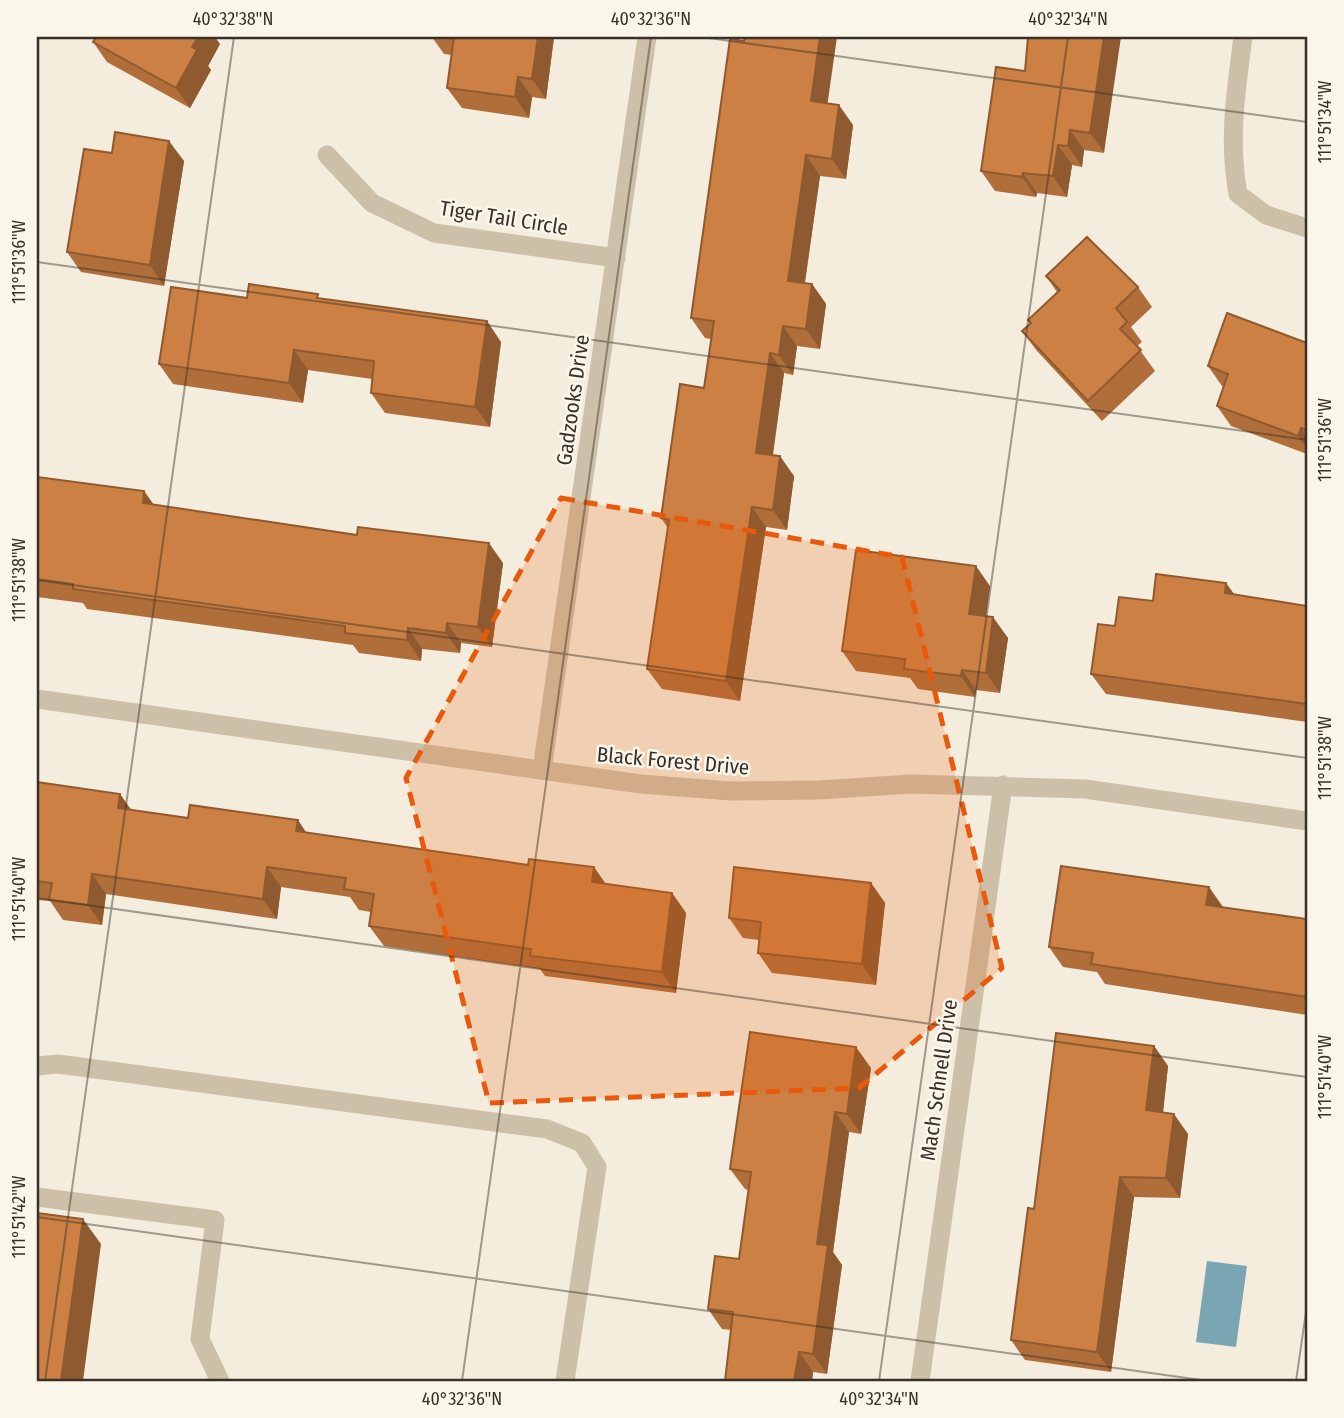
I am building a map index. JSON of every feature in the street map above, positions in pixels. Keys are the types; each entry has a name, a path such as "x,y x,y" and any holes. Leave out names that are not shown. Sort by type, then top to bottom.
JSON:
{"street":[{"name":"Gadzooks Drive","path":"542,770 647,37"},
{"path":"1243,37 1231,126 1232,161 1238,194 1266,215 1307,228"},
{"name":"Tiger Tail Circle","path":"327,155 372,203 433,233 616,258"},
{"name":"Black Forest Drive","path":"37,699 641,784 731,791 819,790 910,784 1085,789 1307,821"},
{"name":"Mach Schnell Drive","path":"920,1381 1003,785"},
{"path":"37,1066 58,1064 534,1127 582,1143 597,1167 565,1381"},
{"path":"37,1197 215,1220 200,1339 220,1381"}],"highlighted area":[{"path":"561,498 902,557 1002,968 859,1088 489,1103 406,778"}],"water":[{"path":"1207,1261 1247,1266 1236,1347 1196,1342"}],"building":[{"path":"96,37 198,37 192,47 197,50 176,88 93,42"},
{"path":"454,37 538,37 532,79 518,77 515,97 447,88"},
{"path":"745,37 820,37 811,101 839,105 832,159 806,155 788,281 812,284 806,329 783,326 779,355 770,353 756,453 780,456 773,510 752,507 726,681 647,669 669,520 661,518 680,384 704,388 714,321 691,318 730,39 744,41"},
{"path":"1028,37 1104,37 1090,133 1070,130 1068,146 1058,145 1053,176 1023,173 1022,177 981,171 996,67 1025,71"},
{"path":"115,132 169,141 150,265 67,252 84,149 112,153"},
{"path":"1087,237 1138,287 1116,308 1127,322 1120,329 1141,350 1088,401 1022,331 1031,323 1028,320 1060,290 1046,276"},
{"path":"249,284 318,294 317,298 487,321 475,407 371,393 374,361 294,350 289,383 159,364 171,287 247,298"},
{"path":"1227,313 1307,343 1307,430 1301,428 1298,436 1217,406 1228,374 1208,366"},
{"path":"37,477 144,491 143,503 357,535 358,527 489,543 478,627 447,623 446,633 408,628 407,640 345,633 345,626 73,589 73,584 37,579"},
{"path":"856,550 976,566 969,614 993,617 986,673 962,670 961,676 904,669 905,659 842,651"},
{"path":"1156,574 1226,583 1225,593 1307,606 1307,704 1091,674 1098,624 1115,626 1119,597 1153,601"},
{"path":"37,782 120,794 118,808 188,818 190,805 298,820 296,831 528,865 529,859 594,867 592,882 672,893 662,972 530,956 531,949 369,926 374,894 344,889 346,878 267,867 263,899 92,874 88,905 49,900 52,883 37,881"},
{"path":"1061,866 1209,887 1206,905 1307,919 1307,997 1091,964 1093,953 1049,947"},
{"path":"734,867 871,883 862,964 758,953 761,922 729,918"},
{"path":"750,1032 856,1047 847,1114 835,1112 817,1244 828,1245 813,1354 799,1352 794,1381 725,1381 733,1312 708,1309 715,1256 739,1259 751,1172 730,1169"},
{"path":"1056,1033 1154,1046 1146,1110 1174,1114 1166,1178 1120,1177 1097,1352 1011,1340 1028,1208 1034,1209"},
{"path":"37,1213 83,1219 61,1381 37,1381"}]}
